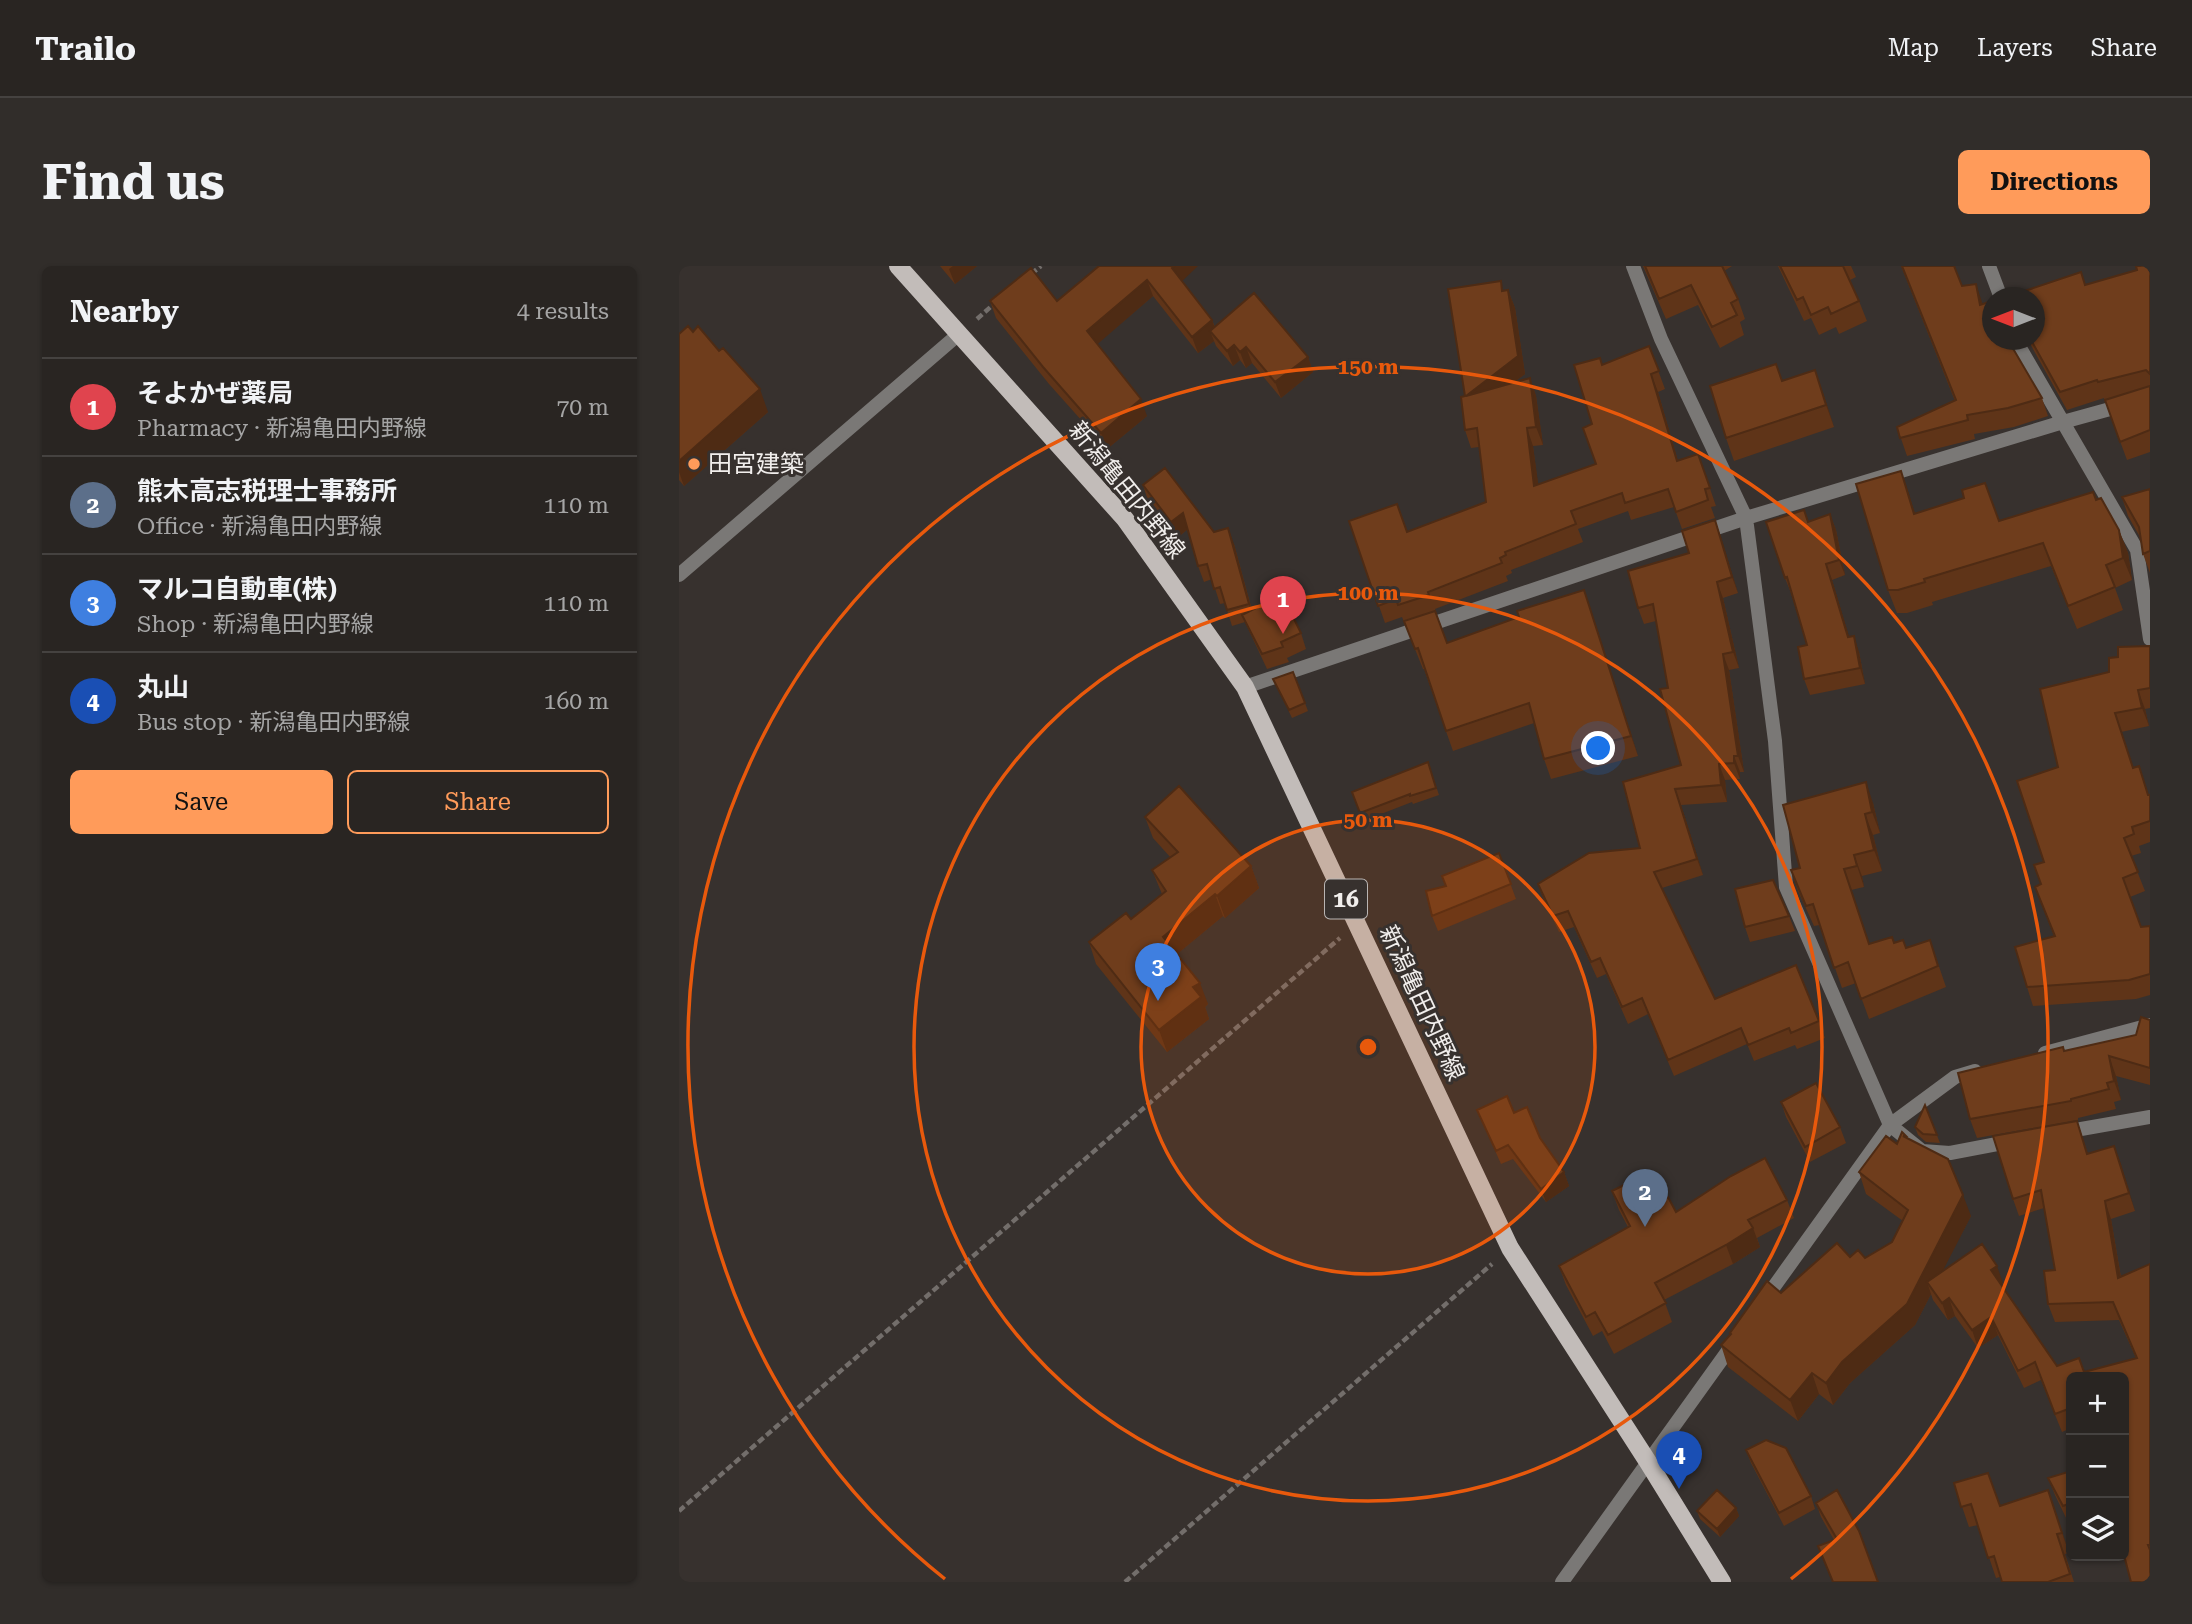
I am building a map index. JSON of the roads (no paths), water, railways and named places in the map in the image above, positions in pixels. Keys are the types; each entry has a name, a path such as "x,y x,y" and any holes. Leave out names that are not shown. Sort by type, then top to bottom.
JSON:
{"main road":[{"name":"新潟亀田内野線","path":"898,266 1125,519 1244,687 1510,1248 1722,1582"}],"street":[{"path":"1633,266 1661,338 1746,518 1775,741 1786,887 1890,1125 1921,1151 1950,1153 2150,1117"},
{"path":"1989,266 1997,287"},
{"path":"679,575 960,333"},
{"path":"2023,350 2137,550 2150,639"},
{"path":"1244,687 1746,518 2150,398"},
{"path":"2033,1056 2150,1025"},
{"path":"1562,1582 1890,1125 1955,1077 1994,1066"}],"place":[{"name":"田宮建築","path":"694,464"},
{"name":"そよかぜ薬局","path":"1283,634"},
{"name":"マルコ自動車(株)","path":"1158,1001"},
{"name":"熊木高志税理士事務所","path":"1645,1227"},
{"name":"丸山","path":"1679,1489"}]}
